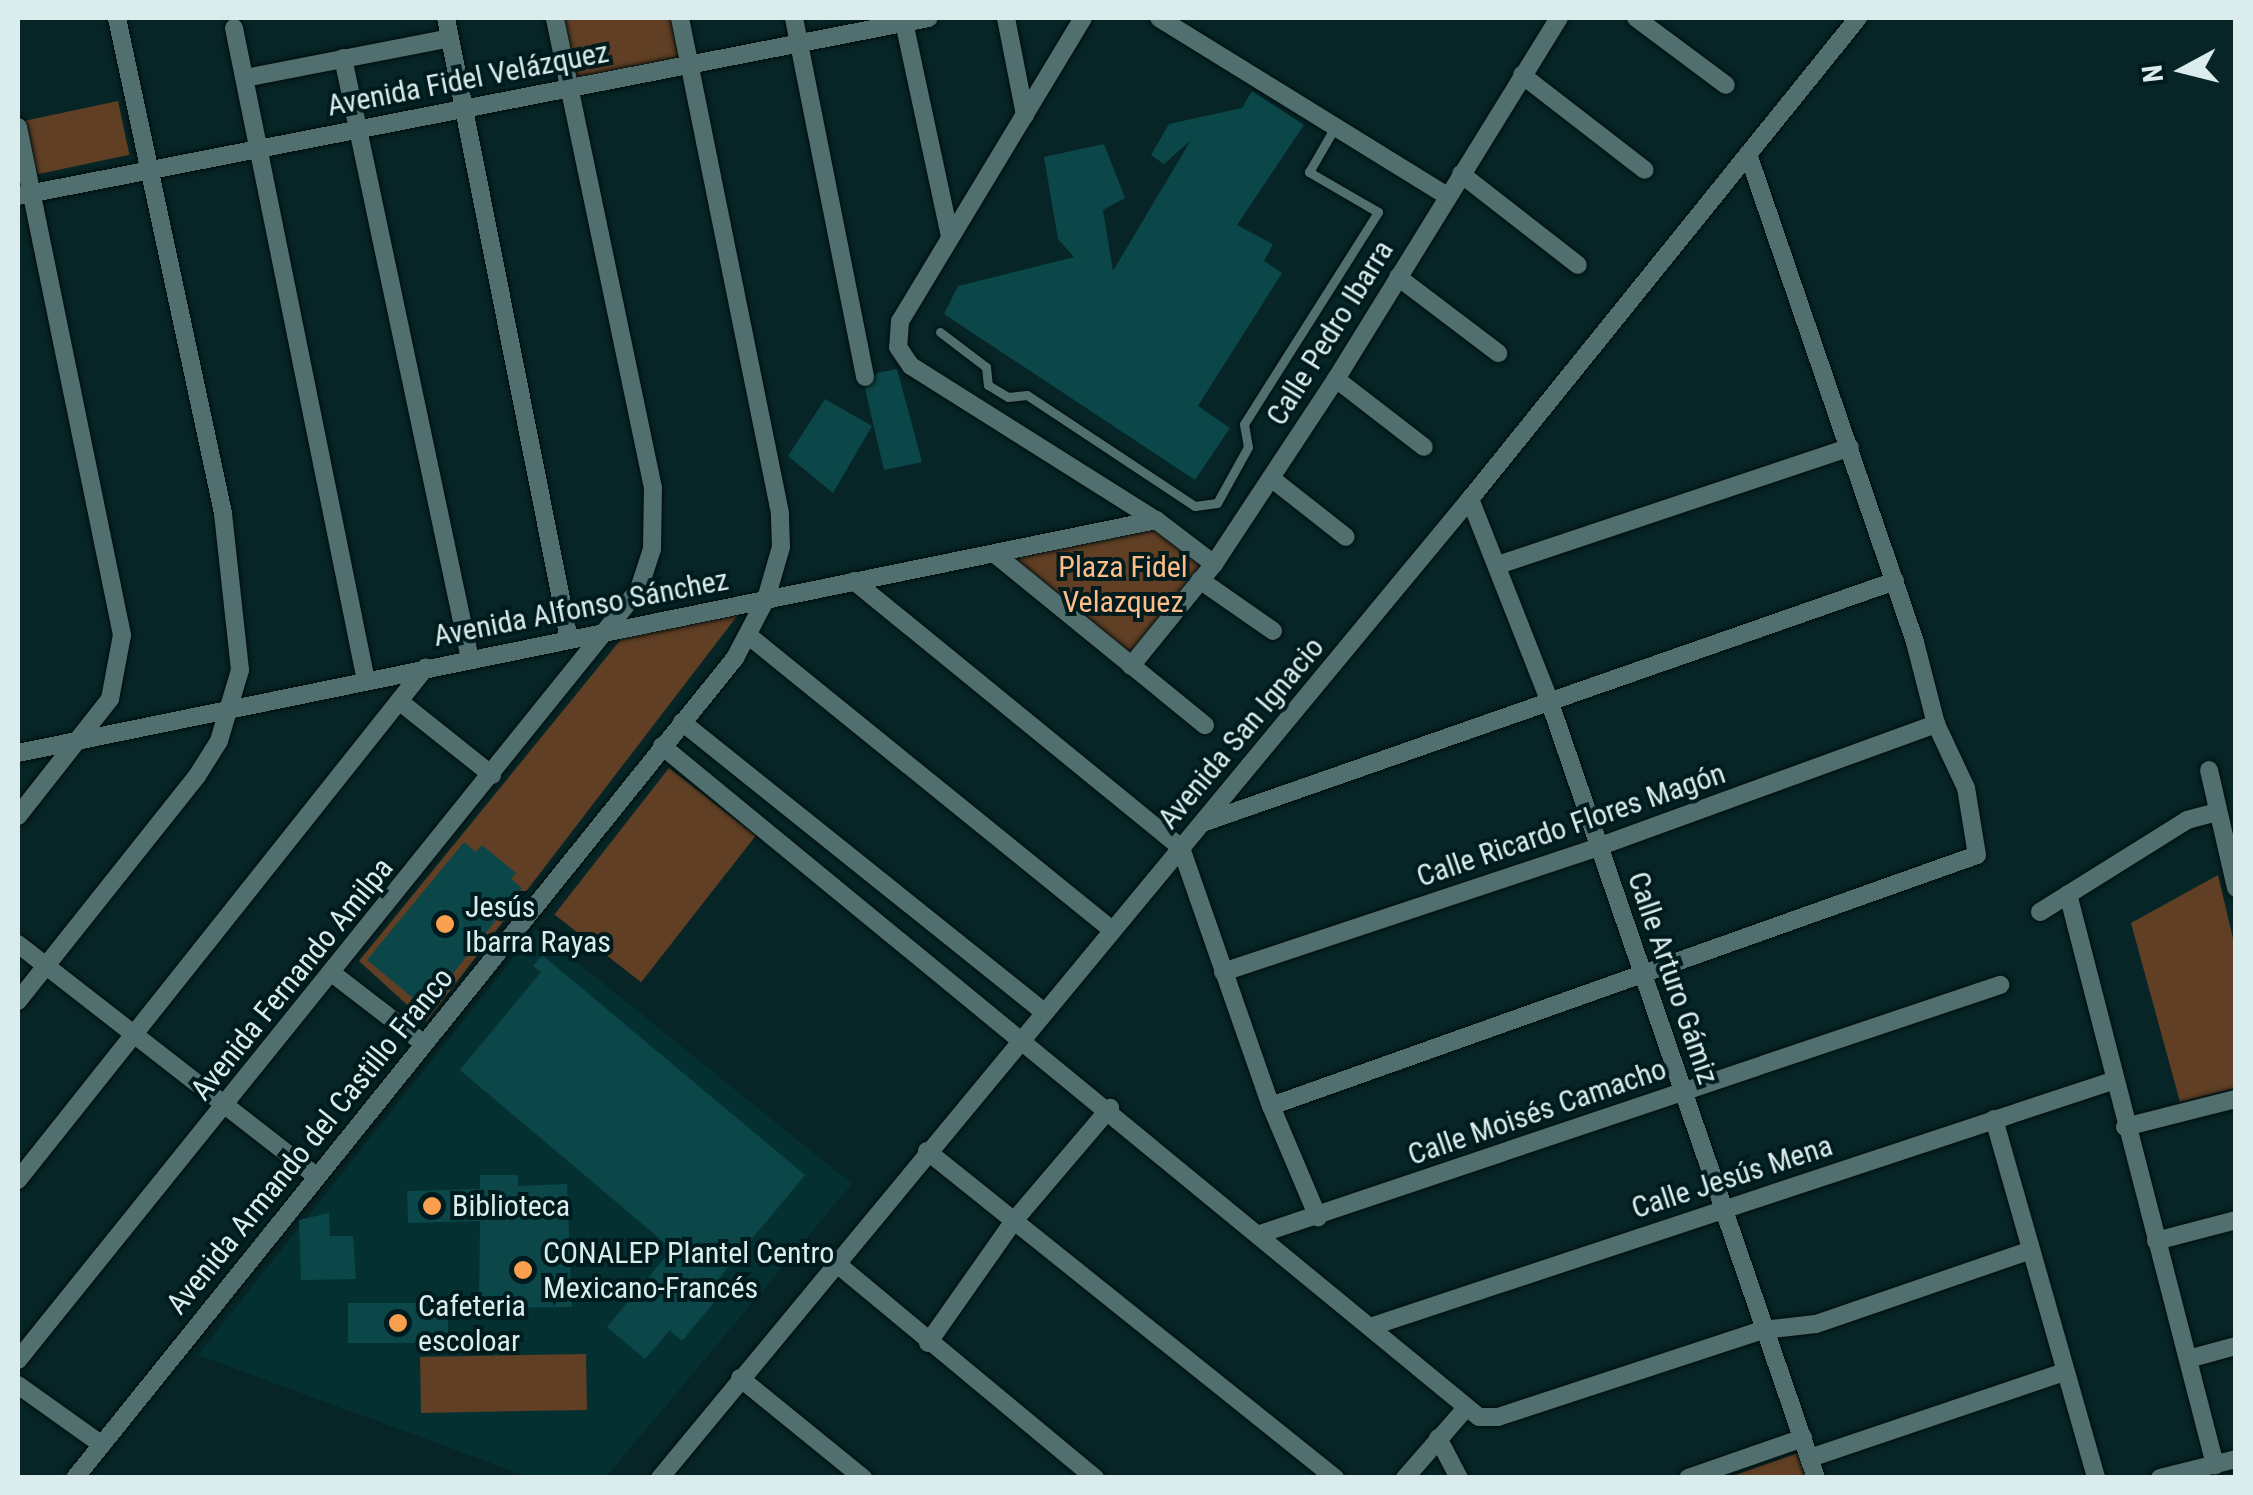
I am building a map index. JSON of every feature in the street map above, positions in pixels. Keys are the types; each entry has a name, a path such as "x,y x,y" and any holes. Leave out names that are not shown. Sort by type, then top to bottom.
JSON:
{"street":[{"path":"18,1000 197,776 230,710 240,670 230,559 117,18"},
{"path":"446,18 569,639"},
{"name":"Avenida Fernando Amilpa","path":"18,1360 639,589 648,562 653,488 554,18"},
{"name":"Avenida Armando del Castillo Franco","path":"75,1478 682,722 749,636 766,599 781,547 780,513 680,18"},
{"path":"794,18 866,377"},
{"name":"Avenida Fidel Velázquez","path":"24,194 146,166 570,90 798,41 929,18"},
{"path":"1006,18 1026,115"},
{"path":"1083,18 900,322 898,348 912,366 1156,520 1214,564"},
{"path":"1159,18 1447,196"},
{"name":"Calle Pedro Ibarra","path":"1132,666 1214,564 1271,478 1559,18"},
{"path":"1636,18 1726,86"},
{"name":"Avenida San Ignacio","path":"660,1478 1042,1010 1204,822 1470,499 1858,18"},
{"path":"904,22 950,236"},
{"path":"234,28 366,681"},
{"path":"245,78 450,38"},
{"path":"344,58 470,659"},
{"path":"1522,76 1646,170"},
{"path":"18,127 24,194 122,635 110,698 18,816"},
{"path":"1271,1106 1977,856 1966,788 1936,724 1895,582 1748,154"},
{"path":"1460,174 1578,265"},
{"path":"1398,277 1498,353"},
{"path":"1336,379 1424,447"},
{"path":"1498,565 1850,447"},
{"path":"1271,478 1346,538"},
{"name":"Calle Arturo Gámiz","path":"1470,499 1549,700 1762,1330 1816,1478"},
{"name":"Avenida Alfonso Sánchez","path":"18,753 1156,520"},
{"path":"994,554 1205,724"},
{"path":"1200,580 1273,631"},
{"path":"854,581 1182,848 1271,1106 1318,1217"},
{"path":"1204,822 1895,582"},
{"path":"749,636 1111,929"},
{"path":"18,1180 426,667"},
{"path":"399,701 492,775"},
{"path":"682,722 1042,1010"},
{"name":"Calle Ricardo Flores Magón","path":"1223,972 1598,847 1936,724"},
{"path":"662,746 1263,1233 1466,1408 1498,1417 1762,1330 1816,1324 2028,1250"},
{"path":"2209,770 2236,888"},
{"path":"2040,912 2186,820 2217,812"},
{"path":"2068,894 2112,1081 2215,1466"},
{"path":"18,944 316,1176"},
{"path":"332,972 423,1043"},
{"name":"Calle Moisés Camacho","path":"1263,1233 2000,985"},
{"name":"Calle Jesús Mena","path":"1370,1327 2112,1081"},
{"path":"2125,1127 2236,1099"},
{"path":"928,1342 1012,1222 1110,1108"},
{"path":"1994,1119 2028,1250 2096,1478"},
{"path":"927,1151 1335,1478"},
{"path":"2156,1241 2236,1220"},
{"path":"836,1263 1095,1478"},
{"path":"2188,1358 2236,1346"},
{"path":"1810,1458 2064,1372"},
{"path":"740,1378 864,1478"},
{"path":"18,1384 102,1444"},
{"path":"1405,1478 1466,1408"},
{"path":"1438,1438 1459,1478"},
{"path":"1688,1478 1803,1438"},
{"path":"2160,1478 2236,1459"}],"lane":[{"path":"940,332 986,367 988,385 1008,398 1027,396 1195,506 1216,502 1248,446 1244,424 1378,212 1309,172 1335,127"}],"shaded area":[{"name":"CONALEP Plantel Centro Mexicano-Francés","path":"536,929 852,1184 606,1477 529,1477 198,1355"}],"green space":[{"path":"556,18 677,18 687,62 571,88"},
{"path":"118,101 129,155 37,175 25,121"},
{"name":"Plaza Fidel Velazquez","path":"1156,520 1214,564 1131,666 995,554"},
{"path":"744,607 426,1022 359,961 627,632"},
{"path":"669,768 756,836 641,982 554,915"},
{"path":"2218,875 2235,947 2235,1088 2180,1102 2131,923"},
{"path":"586,1354 587,1410 421,1413 420,1357"},
{"path":"1798,1453 1808,1478 1727,1478"}],"building":[{"path":"1252,91 1304,125 1237,225 1273,244 1264,261 1282,273 1198,406 1230,428 1195,480 944,314 958,286 1074,257 1058,239 1044,157 1104,144 1125,198 1103,210 1113,271 1191,140 1164,164 1151,155 1169,124 1242,108"},
{"path":"897,369 922,462 884,470 865,389 877,373"},
{"path":"825,399 872,426 833,493 788,456"},
{"name":"Jesús Ibarra Rayas","path":"464,842 476,852 482,845 516,873 511,879 522,888 425,1008 367,960"},
{"path":"542,955 805,1175 706,1294 715,1301 682,1341 670,1330 645,1359 607,1327 672,1249 460,1070 541,972 533,966"},
{"path":"480,1175 518,1175 518,1186 567,1184 572,1307 479,1308 480,1221 408,1223 407,1191 480,1189"},
{"path":"329,1213 330,1236 353,1236 356,1279 301,1280 299,1220"},
{"name":"Cafeteria escoloar","path":"348,1303 448,1303 448,1343 348,1343"}],"place":[{"name":"Jesús Ibarra Rayas","path":"445,924"},
{"name":"Biblioteca","path":"432,1206"},
{"name":"CONALEP Plantel Centro Mexicano-Francés","path":"523,1270"},
{"name":"Cafeteria escoloar","path":"398,1323"}]}
